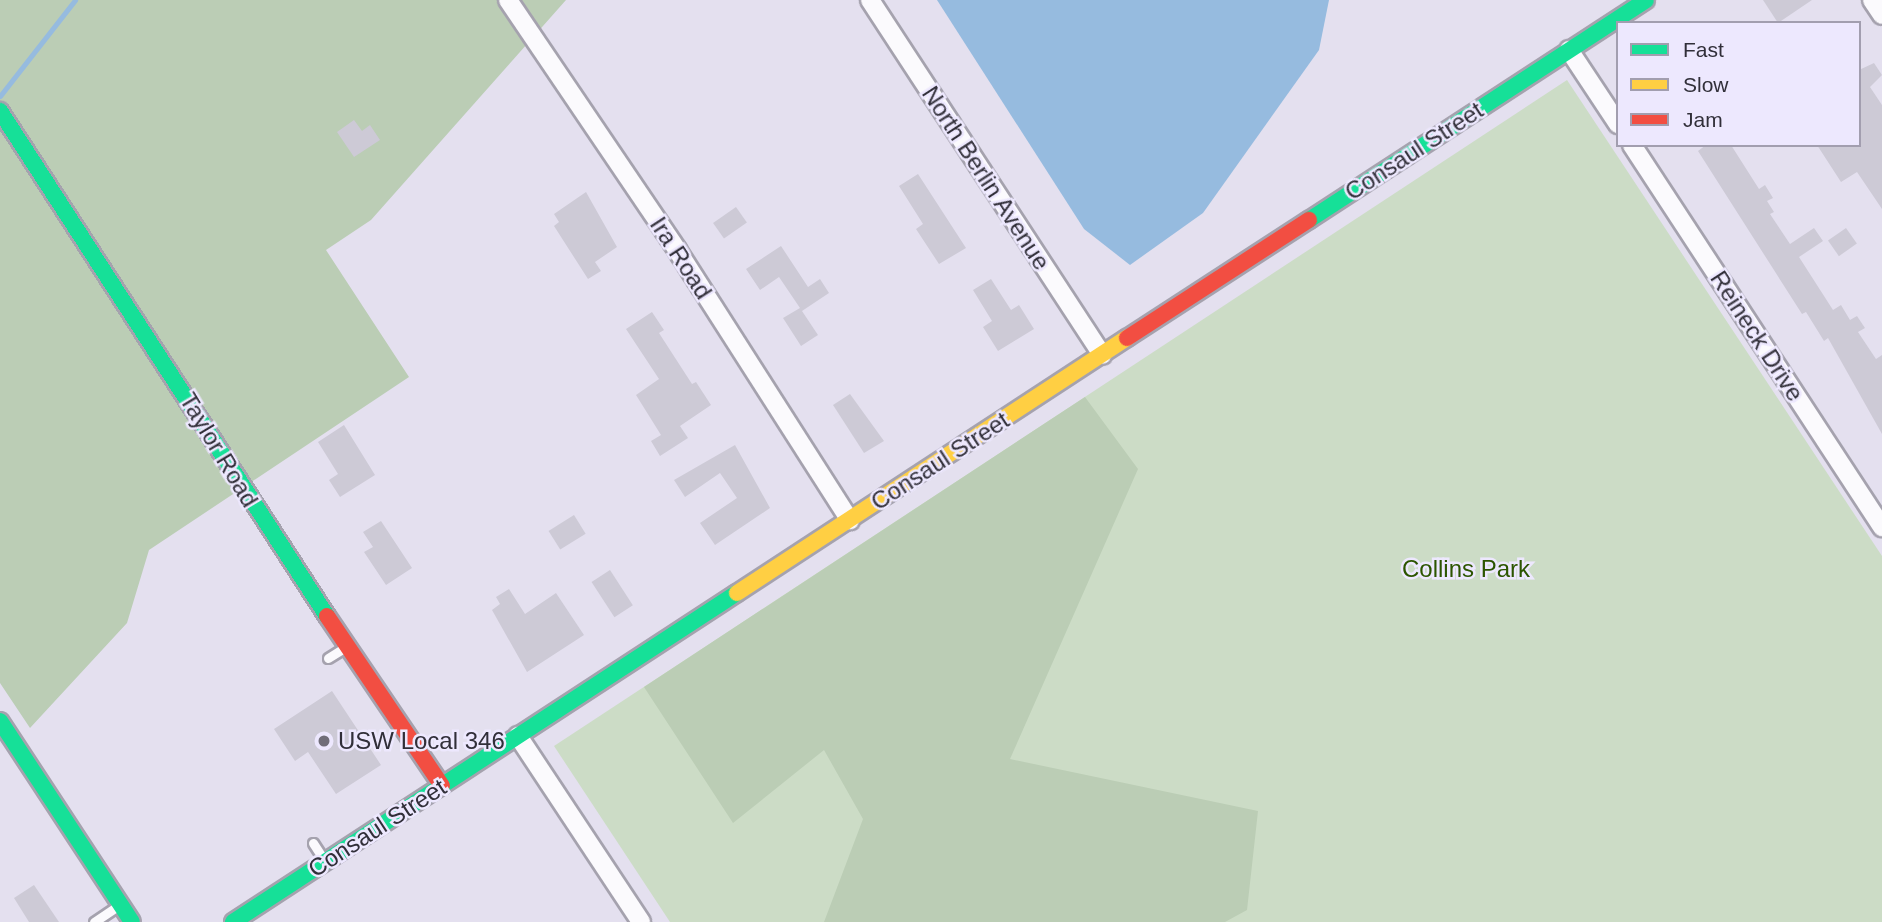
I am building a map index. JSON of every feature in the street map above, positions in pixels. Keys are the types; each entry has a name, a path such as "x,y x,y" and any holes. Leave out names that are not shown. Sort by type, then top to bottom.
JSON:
{"street":[{"name":"Ira Road","path":"508,0 677,250 850,520"},
{"name":"North Berlin Avenue","path":"870,0 1102,355"},
{"name":"Consaul Street","path":"233,922 1646,0"},
{"path":"1569,50 1616,121"},
{"name":"Taylor Road","path":"0,111 347,646 442,786"},
{"name":"Reineck Drive","path":"1633,147 1882,527"},
{"path":"0,721 132,922"},
{"path":"518,736 641,922"}],"lane":[{"path":"328,658 347,646"},
{"path":"313,843 325,861"},
{"path":"94,922 120,904"}],"green space":[{"path":"0,0 566,0 371,220 326,250 409,377 149,550 127,623 30,728 0,683"},
{"name":"Collins Park","path":"1567,80 1882,556 1882,922 670,922 554,746"},
{"path":"1085,397 1138,469 1010,759 1258,811 1247,910 1225,922 824,922 863,819 824,750 733,823 644,687"}],"water":[{"path":"937,0 1329,0 1319,50 1203,213 1130,265 1084,229"}],"building":[{"path":"1763,0 1812,0 1781,21 1777,21"},
{"path":"1874,63 1882,75 1870,87 1882,105 1882,209 1857,172 1841,182 1818,147 1861,147 1861,69"},
{"path":"354,120 362,131 370,125 380,140 354,157 337,132"},
{"path":"1703,147 1732,147 1759,189 1765,185 1773,198 1767,201 1774,212 1770,214 1790,244 1814,228 1823,241 1799,257 1833,310 1841,305 1850,320 1857,316 1865,328 1858,332 1876,359 1882,355 1882,434 1828,338 1824,341 1806,312 1802,314 1698,151"},
{"path":"918,174 966,248 939,264 916,229 923,224 899,186"},
{"path":"586,192 617,247 595,262 601,271 588,279 554,226 559,222 554,214"},
{"path":"736,207 747,223 724,239 713,223"},
{"path":"1846,228 1857,244 1839,256 1828,241"},
{"path":"781,246 808,287 820,279 829,293 802,311 818,335 801,346 783,318 800,308 779,277 760,290 746,269"},
{"path":"991,279 1011,310 1019,305 1034,329 998,351 983,327 992,321 973,290"},
{"path":"652,312 664,330 659,333 692,384 696,382 711,405 680,426 688,438 660,456 651,441 661,435 636,395 659,379 626,329"},
{"path":"850,394 884,441 864,453 833,405"},
{"path":"344,425 375,475 340,497 329,480 338,474 318,442"},
{"path":"735,445 770,508 715,545 700,523 737,498 720,473 685,497 674,480"},
{"path":"574,515 586,534 560,550 549,531"},
{"path":"381,521 412,568 386,585 364,552 373,547 363,532"},
{"path":"610,570 633,605 614,617 592,582"},
{"path":"509,589 525,614 556,593 584,635 527,672 492,610 500,604 496,597"},
{"name":"USW Local 346","path":"332,691 381,765 336,794 308,752 295,761 274,729"},
{"path":"34,885 59,922 29,922 14,898"}],"waterway":[{"path":"0,96 75,0"}],"traffic: fast":[{"path":"1309,220 1646,0"},
{"path":"0,111 327,616"},
{"path":"233,922 737,593"},
{"path":"0,721 132,922"}],"traffic: slow":[{"path":"737,593 1127,338"}],"traffic: jam":[{"path":"1127,338 1309,220"},
{"path":"327,616 442,786"}],"place":[{"name":"USW Local 346","path":"324,741"}]}
